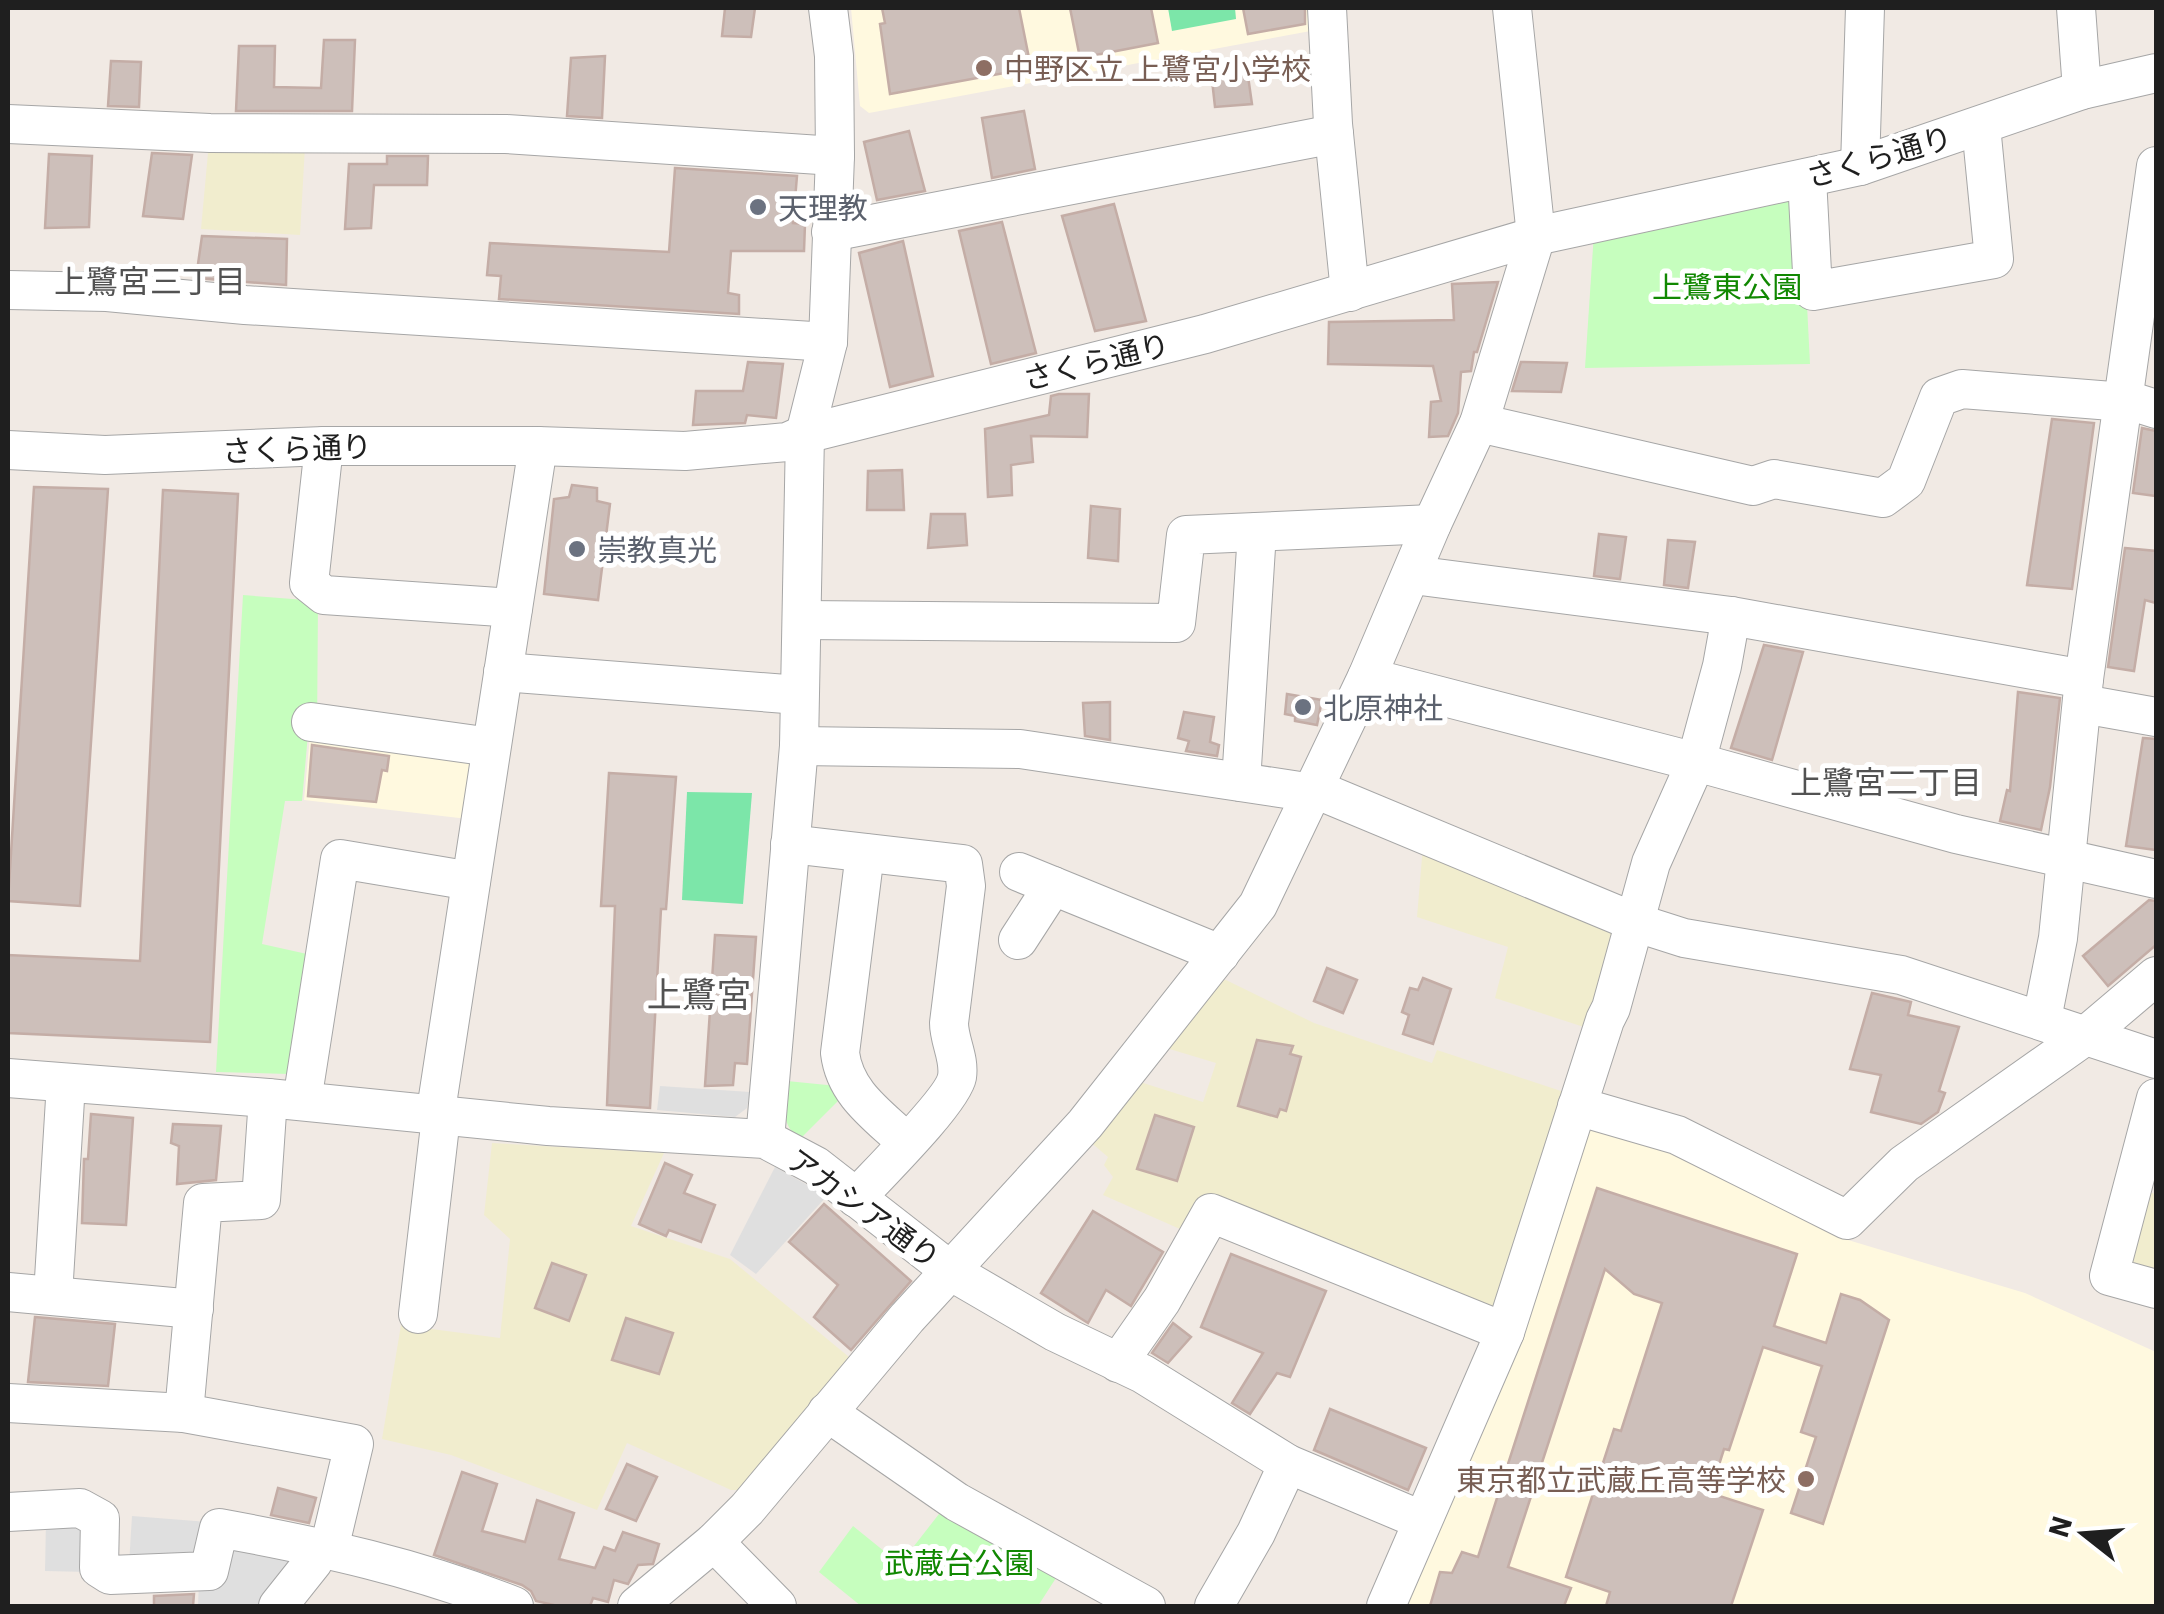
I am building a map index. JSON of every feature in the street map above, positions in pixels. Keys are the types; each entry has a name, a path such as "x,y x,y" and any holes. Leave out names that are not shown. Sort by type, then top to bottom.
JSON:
{"street":[{"path":"765,1138 799,746 804,434 828,342 835,156 834,56 828,8"},
{"path":"1327,8 1334,134 1350,292"},
{"path":"639,1606 748,1509 907,1318 1085,1124 1258,905 1367,677 1479,423 1536,236 1512,8"},
{"path":"1860,166 1865,8"},
{"path":"2076,8 2082,90"},
{"name":"さくら通り","path":"8,450 105,455 324,446 685,451 787,442 804,434 1204,334 1536,236 1860,166 2082,90 2156,73"},
{"path":"8,124 210,133 506,134 835,156"},
{"path":"1807,178 1813,292 1994,258 1980,126"},
{"path":"831,232 1334,134"},
{"path":"2042,1019 2058,938 2084,692 2139,406 2156,166"},
{"path":"8,290 107,292 246,305 828,342"},
{"path":"1479,423 1753,486 1774,479 1883,498 1906,480 1940,397 1962,389 2139,406"},
{"path":"324,446 309,583 324,595 513,608"},
{"path":"418,1314 438,1117 538,446"},
{"path":"802,620 1176,623 1186,535 1432,524"},
{"path":"1241,782 1257,532"},
{"path":"1413,575 1732,616 2084,692 2156,717"},
{"path":"1386,1606 1506,1332 1637,923 1651,863 1696,762 1732,616"},
{"path":"503,672 799,695"},
{"path":"1367,677 1696,762 1908,822 2156,878"},
{"path":"311,722 492,747"},
{"path":"799,746 1020,749 1314,791 1637,923 1684,938 1901,975 2156,1059"},
{"path":"790,844 963,864 966,886 949,1022 957,1074 954,1089 856,1198"},
{"path":"864,853 840,1053 842,1068 857,1096 906,1142"},
{"path":"184,1413 204,1204 260,1200 340,859 471,881"},
{"path":"1018,940 1036,879 1220,954"},
{"path":"1577,1106 1677,1135 1847,1220 1904,1164 2084,1037 2156,976"},
{"name":"アカシア通り","path":"8,1078 285,1100 438,1117 765,1138 816,1166 952,1272 1055,1332 1143,1374 1288,1464 1422,1520"},
{"path":"53,1295 66,1083"},
{"path":"2156,1098 2109,1276 2156,1289"},
{"path":"1118,1363 1162,1300 1211,1213 1506,1332"},
{"path":"8,1292 194,1309"},
{"path":"8,1403 184,1413 354,1444 324,1548 278,1606"},
{"path":"827,1412 957,1502 1038,1544 1121,1601"},
{"path":"1214,1606 1256,1532 1288,1464"},
{"path":"8,1512 80,1508 100,1519 98,1568 110,1575 209,1571 218,1528 324,1548 434,1576 514,1606"},
{"path":"714,1542 777,1606"}],"shaded area":[{"name":"中野区立 上鷺宮小学校","path":"851,8 1322,8 1316,30 869,113 860,106"},
{"path":"209,142 305,146 300,235 201,229"},
{"path":"310,736 473,753 468,819 304,800"},
{"path":"1423,846 1626,929 1593,1030 1495,998 1508,947 1417,917"},
{"path":"1226,980 1314,1023 1432,1063 1437,1050 1573,1095 1502,1314 1207,1200 1189,1233 1103,1195 1113,1177 1104,1165 1108,1157 1088,1140 1137,1081 1203,1102 1216,1063 1163,1047 1212,981"},
{"path":"660,1086 750,1092 747,1108 735,1117 657,1110"},
{"name":"東京都立武蔵丘高等学校","path":"1593,1123 1673,1146 1848,1240 2025,1293 2156,1352 2156,1606 1402,1606 1583,1129"},
{"path":"492,1143 664,1153 631,1226 730,1259 849,1357 743,1490 731,1490 627,1443 597,1510 451,1455 382,1439 401,1325 500,1338 510,1239 484,1215"},
{"path":"775,1167 827,1196 756,1274 730,1255"},
{"path":"2147,1192 2156,1194 2156,1277 2124,1268"},
{"path":"132,1516 208,1522 201,1562 129,1565"},
{"path":"46,1521 91,1529 89,1572 45,1571"},
{"path":"224,1545 300,1553 266,1606 198,1606 199,1581"}],"green space":[{"path":"1168,8 1235,8 1236,19 1172,31"},
{"name":"上鷺東公園","path":"1801,186 1810,364 1585,368 1594,233"},
{"path":"243,595 318,601 317,735 308,734 302,801 285,801 262,944 316,956 289,1074 216,1072"},
{"path":"687,792 752,793 743,904 682,900"},
{"path":"787,1081 837,1086 844,1095 800,1139 786,1120"},
{"name":"武蔵台公園","path":"946,1505 1063,1567 1038,1606 861,1606 819,1572 853,1526 900,1564"}],"building":[{"path":"725,8 755,8 751,37 722,36"},
{"path":"882,8 1019,8 1031,68 890,94 880,24 885,23"},
{"path":"1070,8 1151,8 1158,43 1080,58"},
{"path":"1243,8 1305,8 1305,24 1248,34"},
{"path":"324,40 355,40 352,111 236,111 239,46 275,46 274,87 321,88"},
{"path":"605,56 602,118 567,116 571,58"},
{"path":"111,61 141,62 139,107 108,106"},
{"path":"1246,62 1252,104 1215,107 1211,71"},
{"path":"1024,111 1035,169 992,178 982,118"},
{"path":"909,131 925,191 877,200 864,142"},
{"path":"152,153 192,155 183,219 143,216"},
{"path":"49,154 92,156 89,227 45,228"},
{"path":"387,156 428,156 427,185 374,185 371,228 345,229 349,164 387,164"},
{"path":"675,168 797,176 793,223 805,224 804,251 731,251 728,293 739,295 739,314 499,299 501,276 487,275 490,243 669,252"},
{"path":"1114,204 1146,321 1095,331 1062,216"},
{"path":"1002,222 1036,353 991,364 959,231"},
{"path":"202,236 287,239 286,285 196,278"},
{"path":"903,241 933,376 890,387 859,253"},
{"path":"1498,282 1471,371 1461,372 1458,413 1448,436 1429,437 1431,402 1441,401 1433,366 1328,364 1329,322 1454,320 1452,284"},
{"path":"748,362 783,364 776,418 747,415 745,423 693,425 696,391 743,391"},
{"path":"1521,362 1567,363 1561,392 1512,391"},
{"path":"1089,394 1087,437 1031,436 1033,462 1011,465 1012,495 988,497 985,429 1049,415 1051,396"},
{"path":"2052,419 2094,423 2072,589 2027,585"},
{"path":"2142,428 2156,431 2156,496 2133,493"},
{"path":"902,470 904,510 867,510 868,471"},
{"name":"崇教真光","path":"572,485 597,488 597,501 610,504 598,600 544,594 554,499 569,497"},
{"path":"34,487 108,489 80,906 8,901"},
{"path":"163,490 238,494 210,1042 8,1033 8,955 140,961"},
{"path":"1091,506 1120,509 1118,561 1088,558"},
{"path":"931,514 965,514 967,545 928,548"},
{"path":"1599,534 1626,537 1620,579 1594,576"},
{"path":"1668,540 1695,542 1688,588 1664,585"},
{"path":"2125,548 2156,551 2156,603 2145,600 2134,671 2108,667"},
{"path":"1764,645 1803,652 1772,760 1731,748"},
{"path":"2018,692 2060,698 2041,830 2000,821 2007,790 2010,791"},
{"name":"北原神社","path":"1287,694 1322,700 1317,725 1295,721 1295,716 1285,714"},
{"path":"1110,702 1110,740 1085,736 1083,703"},
{"path":"1184,712 1214,717 1210,742 1219,745 1217,756 1186,751 1189,741 1178,738"},
{"path":"2143,738 2156,739 2156,850 2126,846"},
{"path":"312,745 389,756 376,802 308,796"},
{"path":"609,773 676,777 666,909 661,909 650,1108 607,1105 615,906 601,906"},
{"path":"2149,900 2156,901 2156,945 2108,986 2083,956"},
{"path":"715,935 756,937 747,1064 735,1063 733,1085 705,1086"},
{"path":"1327,968 1357,980 1343,1013 1314,1001"},
{"path":"1423,978 1451,989 1433,1044 1403,1034 1409,1015 1402,1012 1410,988 1418,990"},
{"path":"1872,993 1911,1002 1908,1015 1959,1027 1939,1091 1945,1093 1938,1112 1921,1124 1871,1112 1881,1075 1850,1069"},
{"path":"1257,1040 1293,1046 1290,1054 1301,1057 1286,1111 1280,1109 1277,1117 1238,1106"},
{"path":"91,1114 133,1118 126,1225 82,1223 84,1159 88,1159"},
{"path":"1155,1115 1194,1127 1177,1181 1137,1169"},
{"path":"173,1124 221,1126 216,1180 177,1184 179,1146 171,1143"},
{"path":"665,1163 692,1175 684,1193 715,1205 701,1242 669,1230 666,1236 639,1224"},
{"path":"1597,1188 1797,1254 1774,1326 1826,1343 1841,1294 1860,1300 1889,1320 1823,1524 1791,1513 1816,1437 1801,1432 1822,1366 1763,1347 1729,1450 1724,1449 1710,1493 1763,1510 1731,1606 1606,1606 1610,1592 1566,1577 1614,1429 1621,1431 1662,1303 1634,1294 1605,1269 1508,1567 1571,1588 1564,1606 1430,1606 1440,1572 1452,1573 1462,1552 1478,1557"},
{"path":"824,1204 911,1281 851,1350 814,1317 838,1285 789,1242"},
{"path":"1093,1211 1163,1252 1131,1306 1106,1290 1088,1323 1041,1293"},
{"path":"1231,1254 1326,1291 1290,1377 1277,1373 1250,1414 1232,1403 1263,1353 1201,1327"},
{"path":"552,1263 586,1275 569,1321 535,1308"},
{"path":"35,1317 115,1324 108,1386 28,1382"},
{"path":"626,1318 673,1333 659,1374 612,1360"},
{"path":"1173,1323 1191,1337 1168,1363 1152,1353"},
{"path":"1330,1409 1426,1448 1408,1490 1314,1450"},
{"path":"627,1464 657,1477 636,1521 606,1509"},
{"path":"462,1472 497,1484 482,1531 525,1542 537,1500 574,1513 559,1559 595,1568 604,1547 615,1551 623,1532 659,1544 653,1564 638,1565 628,1584 614,1580 608,1602 593,1598 590,1606 558,1606 536,1601 522,1585 434,1555"},
{"path":"278,1488 316,1498 309,1523 271,1515"},
{"path":"194,1594 193,1606 154,1606 154,1596"}],"place":[{"name":"中野区立 上鷺宮小学校","path":"984,68"},
{"name":"天理教","path":"758,207"},
{"name":"崇教真光","path":"577,549"},
{"name":"北原神社","path":"1303,707"},
{"name":"東京都立武蔵丘高等学校","path":"1806,1479"}],"district":[{"name":"上鷺宮三丁目","path":"150,281"},
{"name":"上鷺宮二丁目","path":"1886,782"},
{"name":"上鷺宮","path":"699,994"}]}
